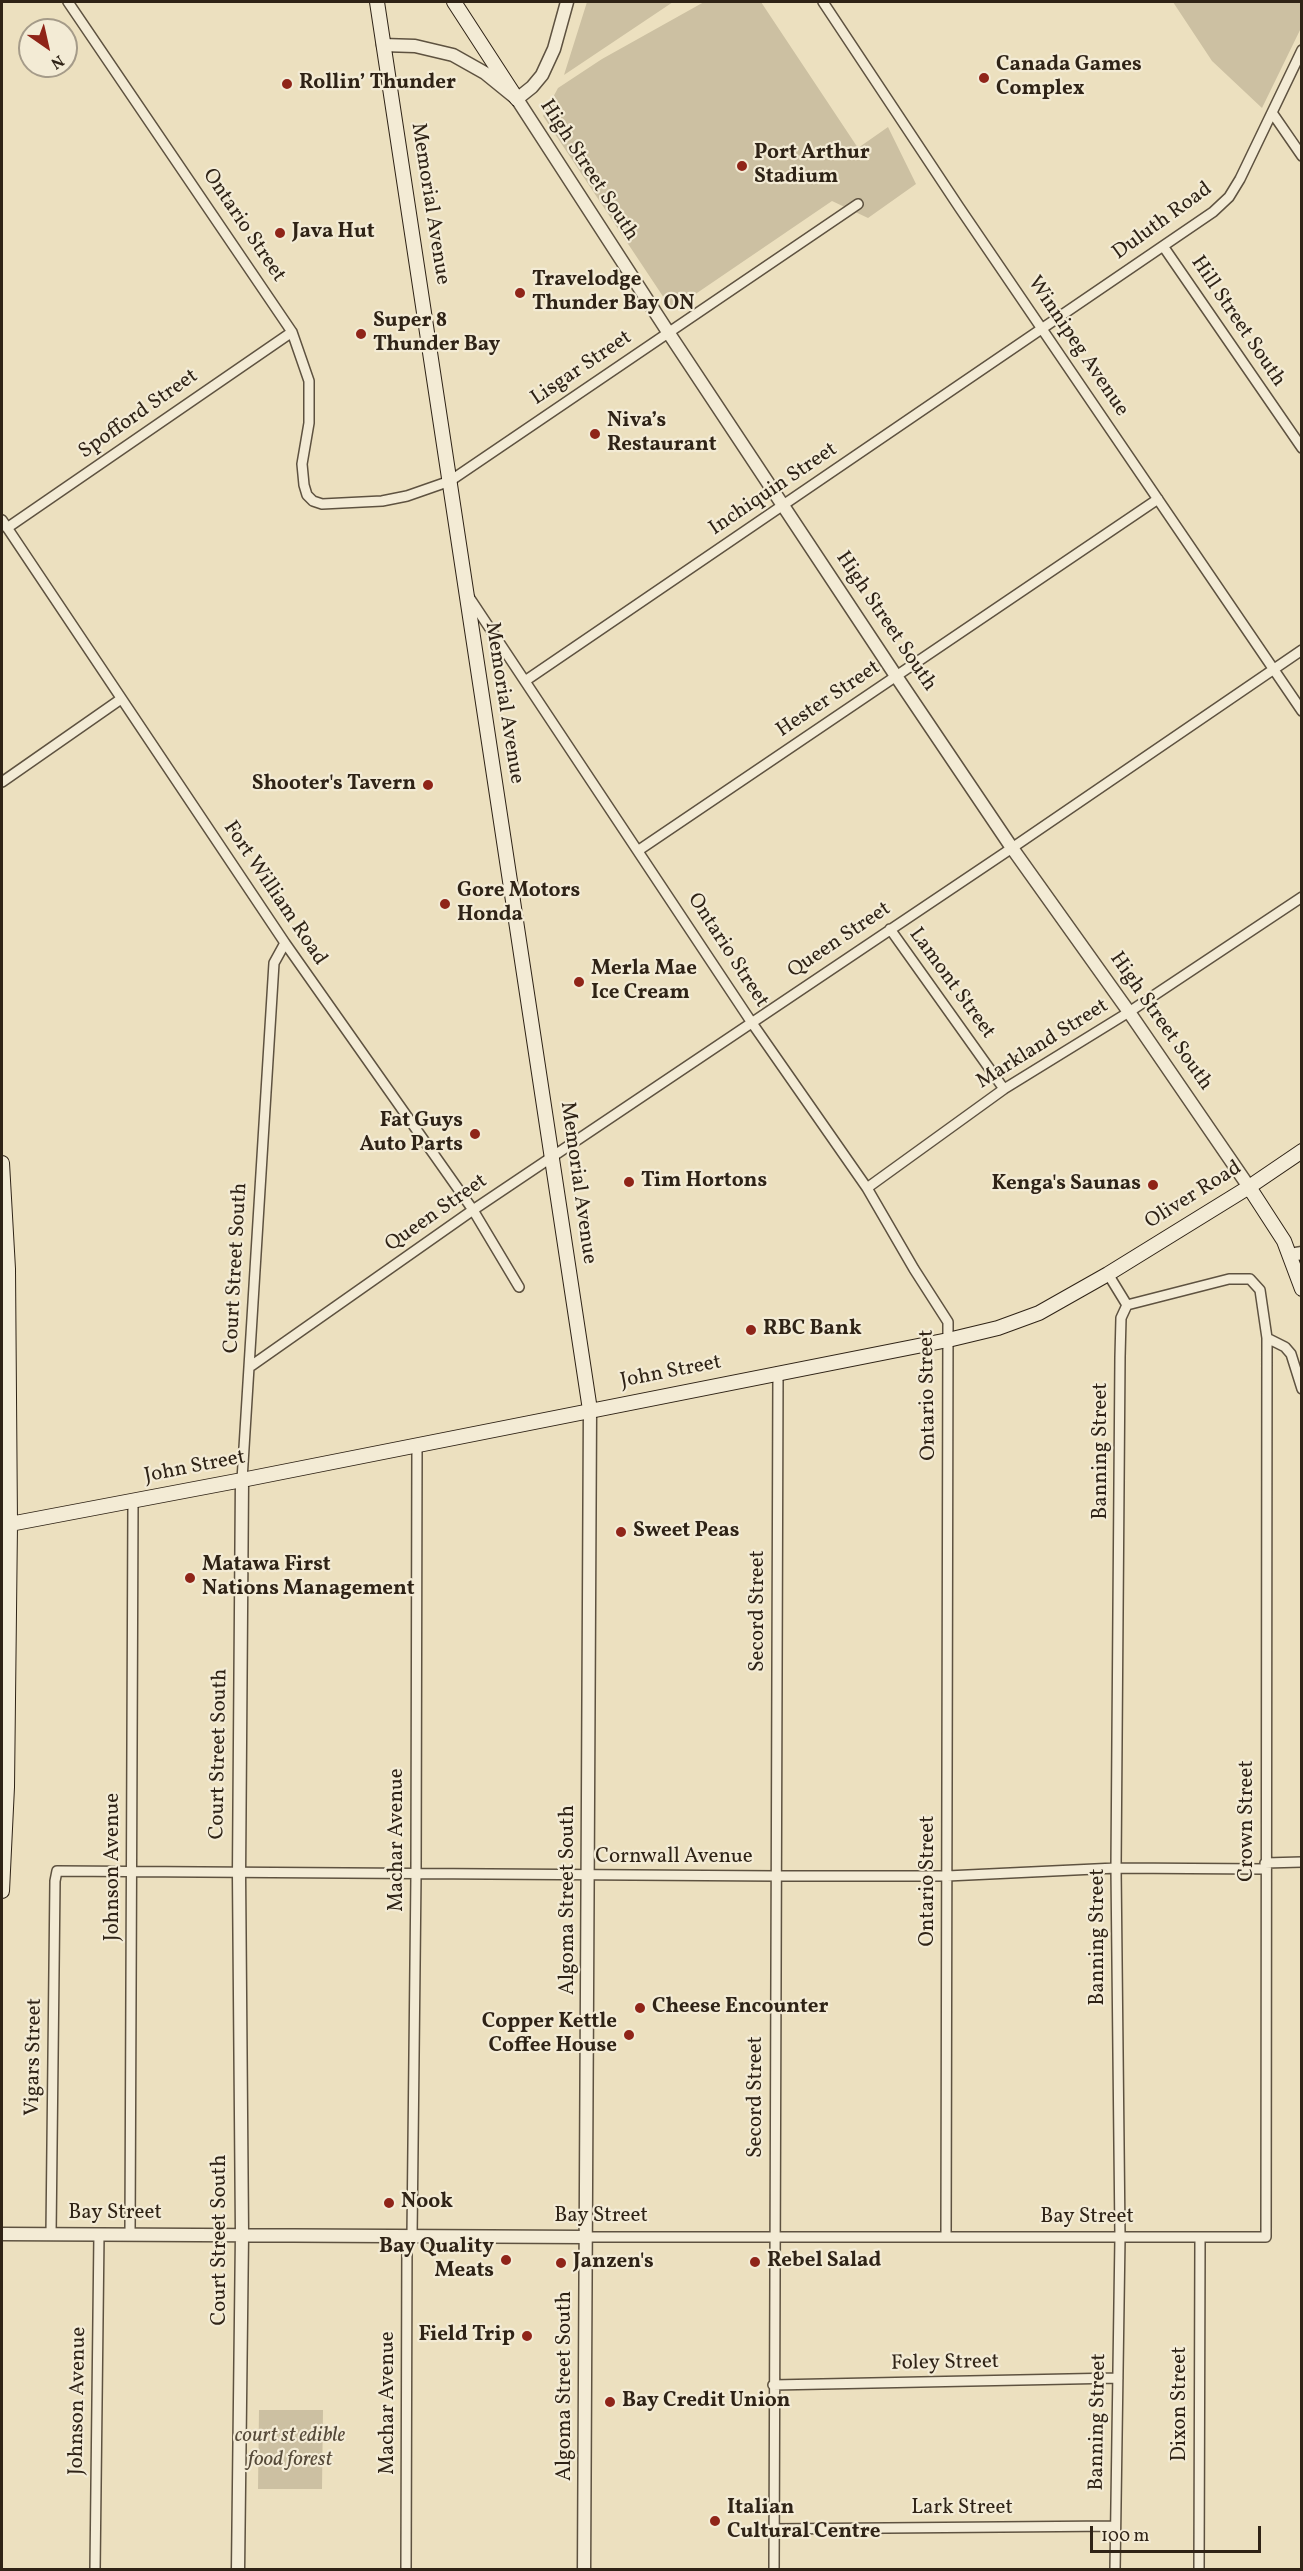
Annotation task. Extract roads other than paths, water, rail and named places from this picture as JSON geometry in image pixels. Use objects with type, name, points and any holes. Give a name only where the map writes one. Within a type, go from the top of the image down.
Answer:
[{"type":"main road","name":"Memorial Avenue","points":[[377,2],[450,481],[464,590],[590,1410]]},
{"type":"main road","points":[[454,2],[517,99]]},
{"type":"main road","name":"Oliver Road","points":[[1108,1274],[1249,1187],[1302,1150]]},
{"type":"main road","points":[[2,1163],[8,1269],[10,1524],[8,1787],[2,1891]]},
{"type":"main road","name":"High Street South","points":[[1249,1187],[1296,1254],[1302,1289]]},
{"type":"main road","name":"John Street","points":[[10,1524],[948,1340],[1018,1322],[1108,1274]]},
{"type":"street","name":"Ontario Street","points":[[68,2],[292,332],[309,381],[309,423],[302,465],[307,495]]},
{"type":"street","points":[[517,99],[542,75],[554,49],[567,2]]},
{"type":"street","name":"Winnipeg Avenue","points":[[823,2],[1302,711]]},
{"type":"street","name":"High Street South","points":[[383,45],[416,46],[453,55],[485,73],[517,99],[782,506],[896,676],[1012,848],[1129,1012],[1249,1187]]},
{"type":"street","name":"Duluth Road","points":[[1042,328],[1213,212],[1229,197],[1273,114],[1302,50]]},
{"type":"street","points":[[1273,114],[1302,156]]},
{"type":"street","name":"Lisgar Street","points":[[307,495],[313,501],[322,504],[358,503],[407,496],[450,481],[858,204]]},
{"type":"street","name":"Hill Street South","points":[[1163,246],[1302,448]]},
{"type":"street","name":"Inchiquin Street","points":[[525,681],[1042,328]]},
{"type":"street","name":"Spofford Street","points":[[4,524],[292,332]]},
{"type":"street","name":"Hester Street","points":[[639,849],[1158,499]]},
{"type":"street","name":"Fort William Road","points":[[4,524],[285,943],[472,1210],[519,1287]]},
{"type":"street","name":"Ontario Street","points":[[464,590],[639,849],[752,1023],[867,1188],[948,1322],[946,2237]]},
{"type":"street","name":"Queen Street","points":[[251,1366],[472,1210],[1012,848],[1302,650]]},
{"type":"street","points":[[2,782],[121,699]]},
{"type":"street","name":"Markland Street","points":[[867,1188],[1004,1089],[1129,1012],[1302,897]]},
{"type":"street","name":"Lamont Street","points":[[890,929],[1004,1089]]},
{"type":"street","name":"Court Street South","points":[[238,2570],[242,2234],[238,1874],[242,1480],[251,1366],[274,963],[285,943]]},
{"type":"street","points":[[1108,1274],[1127,1305],[1229,1279],[1250,1279],[1260,1290],[1267,1338],[1286,1347],[1291,1354],[1302,1389]]},
{"type":"street","name":"Banning Street","points":[[1115,2570],[1120,2237],[1116,1868],[1121,1318],[1127,1305]]},
{"type":"street","name":"Crown Street","points":[[1200,2239],[1266,2237],[1267,1338]]},
{"type":"street","name":"Secord Street","points":[[774,2570],[778,1372]]},
{"type":"street","name":"Algoma Street South","points":[[584,2570],[590,1410]]},
{"type":"street","name":"Machar Avenue","points":[[406,2570],[417,1875],[417,1444]]},
{"type":"street","name":"Johnson Avenue","points":[[130,2233],[134,1501]]},
{"type":"street","name":"Cornwall Avenue","points":[[55,1881],[57,1871],[588,1876],[947,1876],[1116,1868],[1265,1866],[1302,1862]]},
{"type":"street","name":"Vigars Street","points":[[51,2234],[55,1881]]},
{"type":"street","name":"Bay Street","points":[[2,2234],[1200,2239]]},
{"type":"street","name":"Johnson Avenue","points":[[95,2570],[99,2234]]},
{"type":"street","name":"Dixon Street","points":[[1199,2570],[1200,2239]]},
{"type":"street","name":"Foley Street","points":[[773,2385],[1118,2378]]},
{"type":"street","name":"Lark Street","points":[[773,2529],[1115,2526]]},
{"type":"place","name":"Canada Games Complex","points":[[984,78]]},
{"type":"place","name":"Rollin’ Thunder","points":[[287,84]]},
{"type":"place","name":"Port Arthur Stadium","points":[[742,166]]},
{"type":"place","name":"Java Hut","points":[[280,233]]},
{"type":"place","name":"Travelodge Thunder Bay ON","points":[[520,293]]},
{"type":"place","name":"Super 8 Thunder Bay","points":[[361,334]]},
{"type":"place","name":"Niva’s Restaurant","points":[[595,434]]},
{"type":"place","name":"Shooter's Tavern","points":[[428,785]]},
{"type":"place","name":"Gore Motors Honda","points":[[445,904]]},
{"type":"place","name":"Merla Mae Ice Cream","points":[[579,982]]},
{"type":"place","name":"Fat Guys Auto Parts","points":[[475,1134]]},
{"type":"place","name":"Tim Hortons","points":[[629,1182]]},
{"type":"place","name":"Kenga's Saunas","points":[[1153,1185]]},
{"type":"place","name":"RBC Bank","points":[[751,1330]]},
{"type":"place","name":"Sweet Peas","points":[[621,1532]]},
{"type":"place","name":"Matawa First Nations Management","points":[[190,1578]]},
{"type":"place","name":"Cheese Encounter","points":[[640,2008]]},
{"type":"place","name":"Copper Kettle Coffee House","points":[[629,2035]]},
{"type":"place","name":"Nook","points":[[389,2203]]},
{"type":"place","name":"Bay Quality Meats","points":[[506,2260]]},
{"type":"place","name":"Rebel Salad","points":[[755,2262]]},
{"type":"place","name":"Janzen's","points":[[561,2263]]},
{"type":"place","name":"Field Trip","points":[[527,2336]]},
{"type":"place","name":"Bay Credit Union","points":[[610,2402]]},
{"type":"place","name":"Italian Cultural Centre","points":[[715,2521]]},
{"type":"park label","name":"court st edible food forest","points":[[290,2449]]}]
